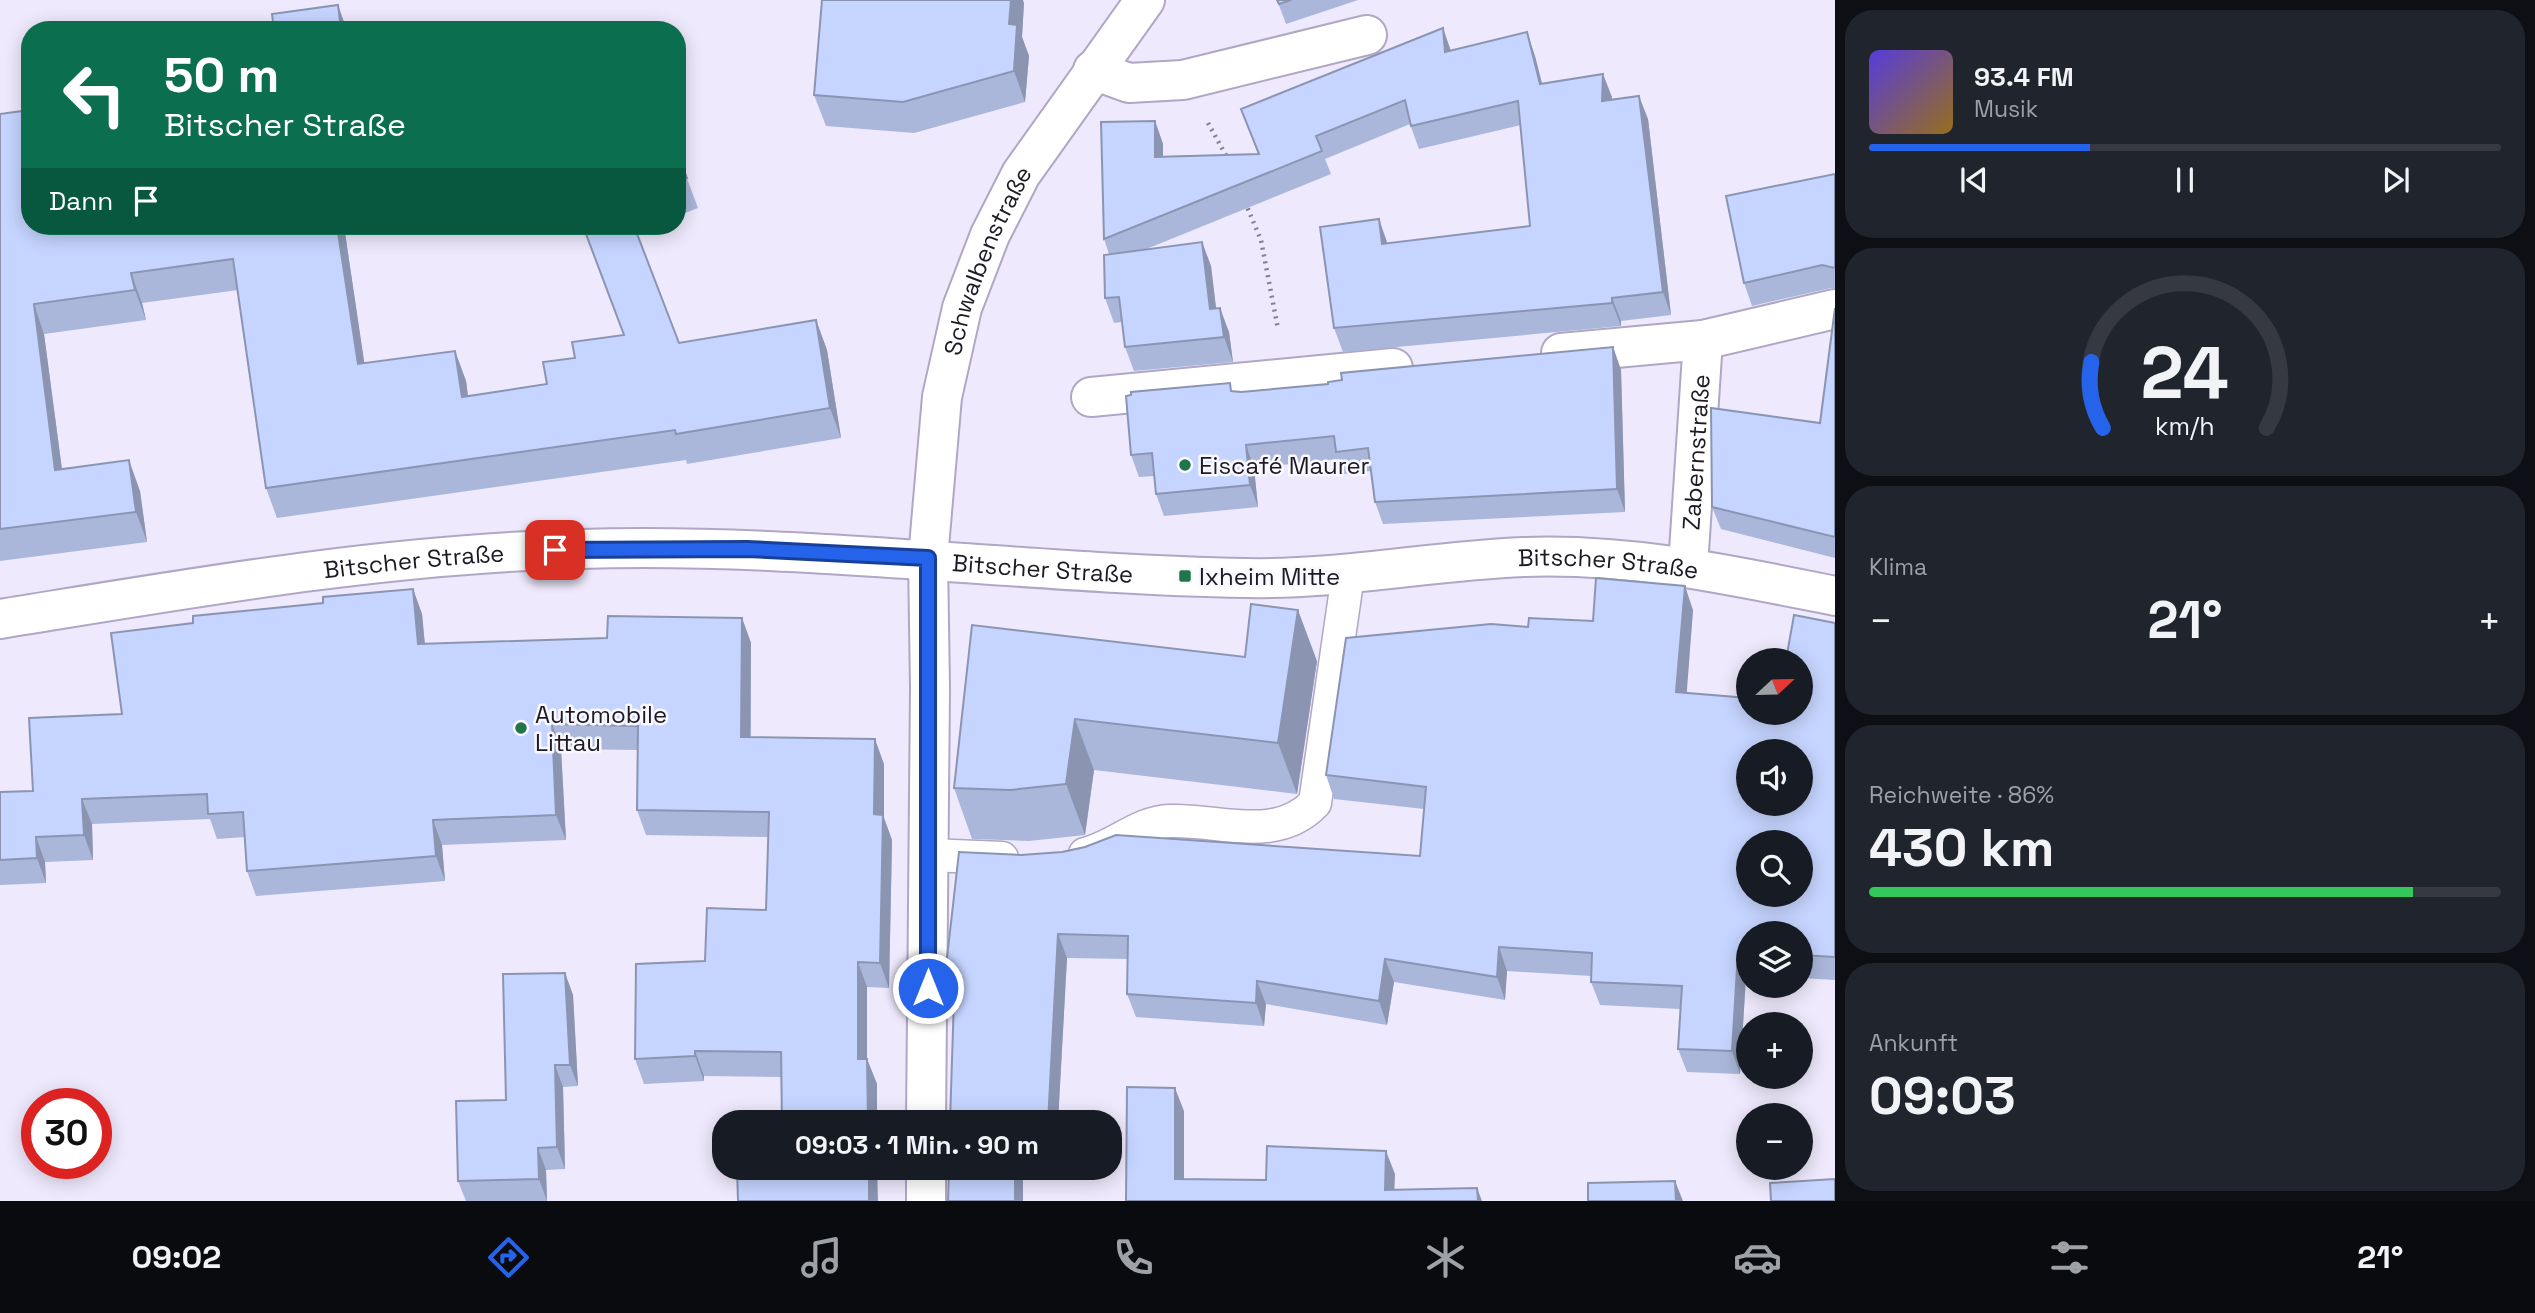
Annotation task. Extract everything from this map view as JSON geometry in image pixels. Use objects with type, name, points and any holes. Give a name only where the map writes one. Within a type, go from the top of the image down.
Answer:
[{"type":"street","name":"Schwalbenstraße","points":[[926,1110],[928,558],[942,397],[962,307],[990,235],[1021,174],[1145,0]]},
{"type":"street","points":[[1093,70],[1129,83],[1183,80],[1367,35]]},
{"type":"street","name":"Zabernstraße","points":[[1523,356],[1703,340],[1835,309]]},
{"type":"street","name":"Zabernstraße","points":[[1688,566],[1703,340]]},
{"type":"street","points":[[1091,397],[1426,365]]},
{"type":"street","name":"Bitscher Straße","points":[[0,619],[230,582],[429,557],[580,548],[706,549],[928,558],[1185,576],[1348,575],[1521,557],[1597,558],[1688,566],[1835,596]]},
{"type":"street","points":[[926,1180],[926,1201]]},
{"type":"lane","points":[[929,855],[1047,859],[1093,852],[1142,827],[1169,821],[1256,828],[1289,822],[1305,814],[1315,803],[1348,575]]},
{"type":"path","points":[[1183,80],[1229,163]]},
{"type":"path","points":[[1240,189],[1261,240],[1287,378]]},
{"type":"building","points":[[822,0],[1011,0],[1009,24],[1017,25],[1014,71],[903,102],[814,95]]},
{"type":"building","points":[[338,5],[340,21],[273,21],[272,14]]},
{"type":"building","points":[[1443,28],[1445,52],[1527,32],[1540,84],[1603,74],[1602,101],[1639,96],[1663,292],[1612,298],[1612,303],[1334,328],[1320,227],[1379,219],[1382,244],[1530,226],[1518,101],[1411,126],[1405,100],[1316,136],[1322,151],[1104,239],[1101,122],[1155,121],[1155,157],[1259,154],[1241,109]]},
{"type":"building","points":[[21,111],[21,235],[338,235],[358,364],[455,351],[462,397],[547,384],[543,362],[575,358],[572,342],[624,335],[586,235],[637,235],[679,343],[816,320],[830,408],[676,434],[675,430],[266,488],[233,259],[131,273],[135,290],[34,304],[55,470],[129,460],[136,512],[0,529],[0,114]]},
{"type":"building","points":[[1835,174],[1835,268],[1822,265],[1744,283],[1726,196]]},
{"type":"building","points":[[1202,242],[1210,309],[1220,308],[1224,337],[1125,347],[1119,297],[1105,298],[1104,255]]},
{"type":"building","points":[[1835,308],[1835,537],[1712,507],[1711,408],[1820,423]]},
{"type":"building","points":[[1613,347],[1617,489],[1375,502],[1368,448],[1336,452],[1334,436],[1246,445],[1250,485],[1156,494],[1152,453],[1131,455],[1126,396],[1131,395],[1131,392],[1230,383],[1231,391],[1241,392],[1328,384],[1342,380],[1341,373]]},
{"type":"building","points":[[1596,578],[1685,586],[1676,692],[1736,697],[1736,725],[1813,725],[1813,648],[1788,648],[1794,615],[1835,623],[1835,957],[1813,956],[1813,921],[1736,921],[1732,1051],[1678,1049],[1682,986],[1591,982],[1592,953],[1499,947],[1497,977],[1385,959],[1379,1001],[1257,981],[1256,1003],[1127,994],[1128,936],[1058,934],[1049,1110],[950,1110],[955,967],[946,967],[959,852],[1021,855],[1062,852],[1085,847],[1116,835],[1420,856],[1426,787],[1326,775],[1346,638],[1491,624],[1528,627],[1529,618],[1593,621]]},
{"type":"building","points":[[413,589],[418,644],[607,638],[608,616],[742,618],[741,737],[875,739],[874,814],[883,815],[880,963],[858,962],[858,1059],[867,1059],[868,1110],[782,1110],[781,1052],[695,1051],[695,1056],[635,1059],[636,964],[705,961],[707,908],[766,910],[769,812],[637,810],[638,726],[552,724],[556,815],[433,820],[436,856],[247,871],[243,812],[208,814],[207,794],[82,799],[84,835],[36,837],[37,858],[0,860],[0,792],[33,791],[29,718],[122,714],[111,633],[193,623],[193,616],[323,603],[323,597]]},
{"type":"building","points":[[1251,604],[1298,610],[1278,743],[1075,719],[1066,784],[1010,790],[954,788],[972,625],[1245,657]]},
{"type":"building","points":[[565,973],[570,1065],[555,1065],[557,1147],[538,1148],[539,1179],[458,1181],[456,1101],[506,1100],[503,974]]},
{"type":"building","points":[[1127,1087],[1175,1088],[1175,1179],[1266,1180],[1267,1146],[1386,1151],[1385,1190],[1477,1188],[1478,1201],[1126,1201]]},
{"type":"building","points":[[1835,1179],[1835,1201],[1771,1201],[1770,1183]]},
{"type":"building","points":[[737,1180],[869,1180],[869,1201],[738,1201]]},
{"type":"building","points":[[949,1180],[1015,1180],[1015,1201],[948,1201]]},
{"type":"building","points":[[1675,1181],[1676,1201],[1588,1201],[1588,1183]]},
{"type":"place","name":"Eiscafé Maurer","points":[[1185,465]]},
{"type":"place","name":"Ixheim Mitte","points":[[1185,576]]},
{"type":"place","name":"Automobile Littau","points":[[521,728]]},
{"type":"route","points":[[555,550],[747,549],[928,558],[928,988]]}]
